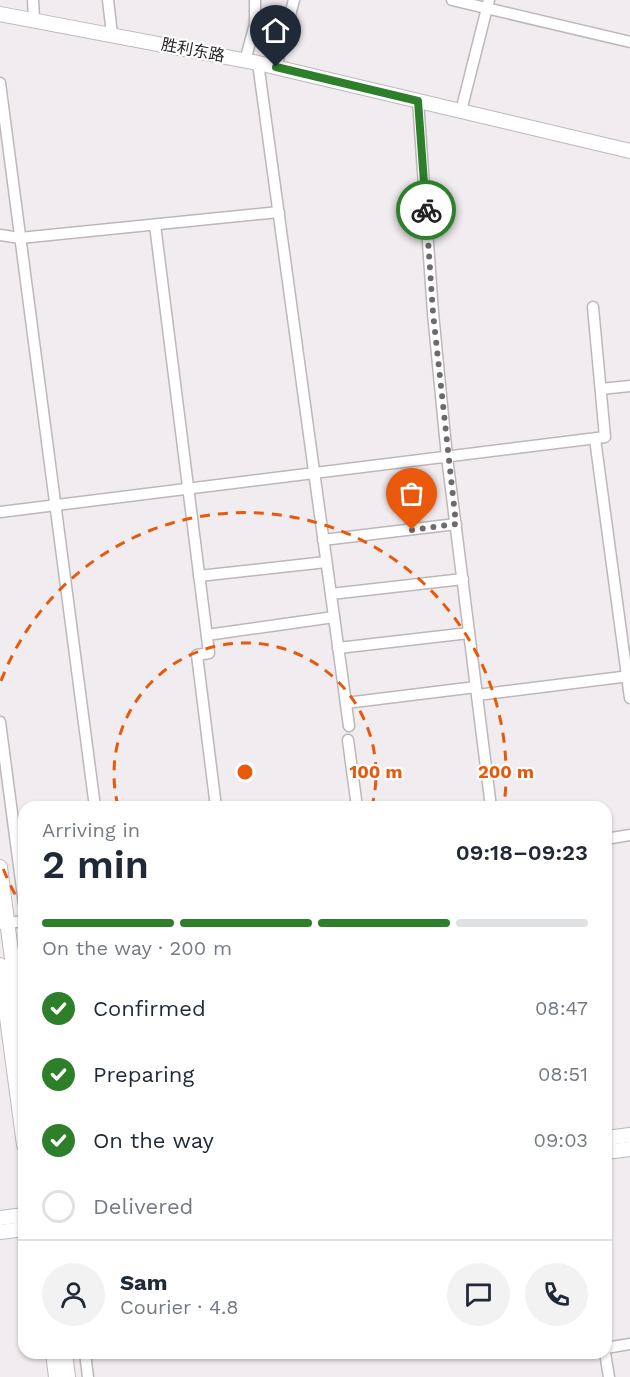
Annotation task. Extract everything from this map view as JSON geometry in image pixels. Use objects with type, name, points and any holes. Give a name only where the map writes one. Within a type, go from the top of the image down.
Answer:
[{"type":"main road","name":"胜利东路","points":[[0,14],[276,67],[630,151]]},
{"type":"main road","points":[[0,867],[3,923],[18,1014]]},
{"type":"main road","points":[[0,965],[18,1100]]},
{"type":"main road","points":[[612,1137],[630,1134]]},
{"type":"main road","points":[[612,1151],[630,1149]]},
{"type":"main road","points":[[0,1218],[18,1216]]},
{"type":"main road","points":[[0,1232],[18,1229]]},
{"type":"main road","points":[[56,1377],[60,1359]]},
{"type":"main road","points":[[63,1359],[68,1377]]},
{"type":"street","points":[[33,0],[34,19]]},
{"type":"street","points":[[108,0],[112,34]]},
{"type":"street","points":[[255,0],[252,62],[279,212],[349,726]]},
{"type":"street","points":[[276,67],[294,0]]},
{"type":"street","points":[[452,0],[488,4],[630,42]]},
{"type":"street","points":[[461,111],[488,4]]},
{"type":"street","points":[[0,83],[95,801]]},
{"type":"street","points":[[418,101],[433,313],[447,457],[490,801]]},
{"type":"street","points":[[0,235],[20,238],[279,212]]},
{"type":"street","points":[[155,225],[209,653],[197,655],[215,801]]},
{"type":"street","points":[[0,512],[605,437],[593,307]]},
{"type":"street","points":[[601,389],[630,387]]},
{"type":"street","points":[[595,439],[630,698]]},
{"type":"street","points":[[323,540],[456,524]]},
{"type":"street","points":[[199,576],[326,562]]},
{"type":"street","points":[[331,594],[463,579]]},
{"type":"street","points":[[207,636],[334,617]]},
{"type":"street","points":[[338,648],[469,633]]},
{"type":"street","points":[[346,703],[628,676]]},
{"type":"street","points":[[0,722],[18,858]]},
{"type":"street","points":[[348,740],[356,801]]},
{"type":"street","points":[[612,838],[630,835]]},
{"type":"street","points":[[3,923],[18,922]]},
{"type":"street","points":[[612,1347],[630,1344]]},
{"type":"street","points":[[86,1359],[88,1377]]},
{"type":"street","points":[[606,1359],[609,1377]]},
{"type":"way so far","points":[[412,530],[456,524],[433,313],[426,210]]},
{"type":"route","points":[[276,67],[418,101],[426,210]]}]
